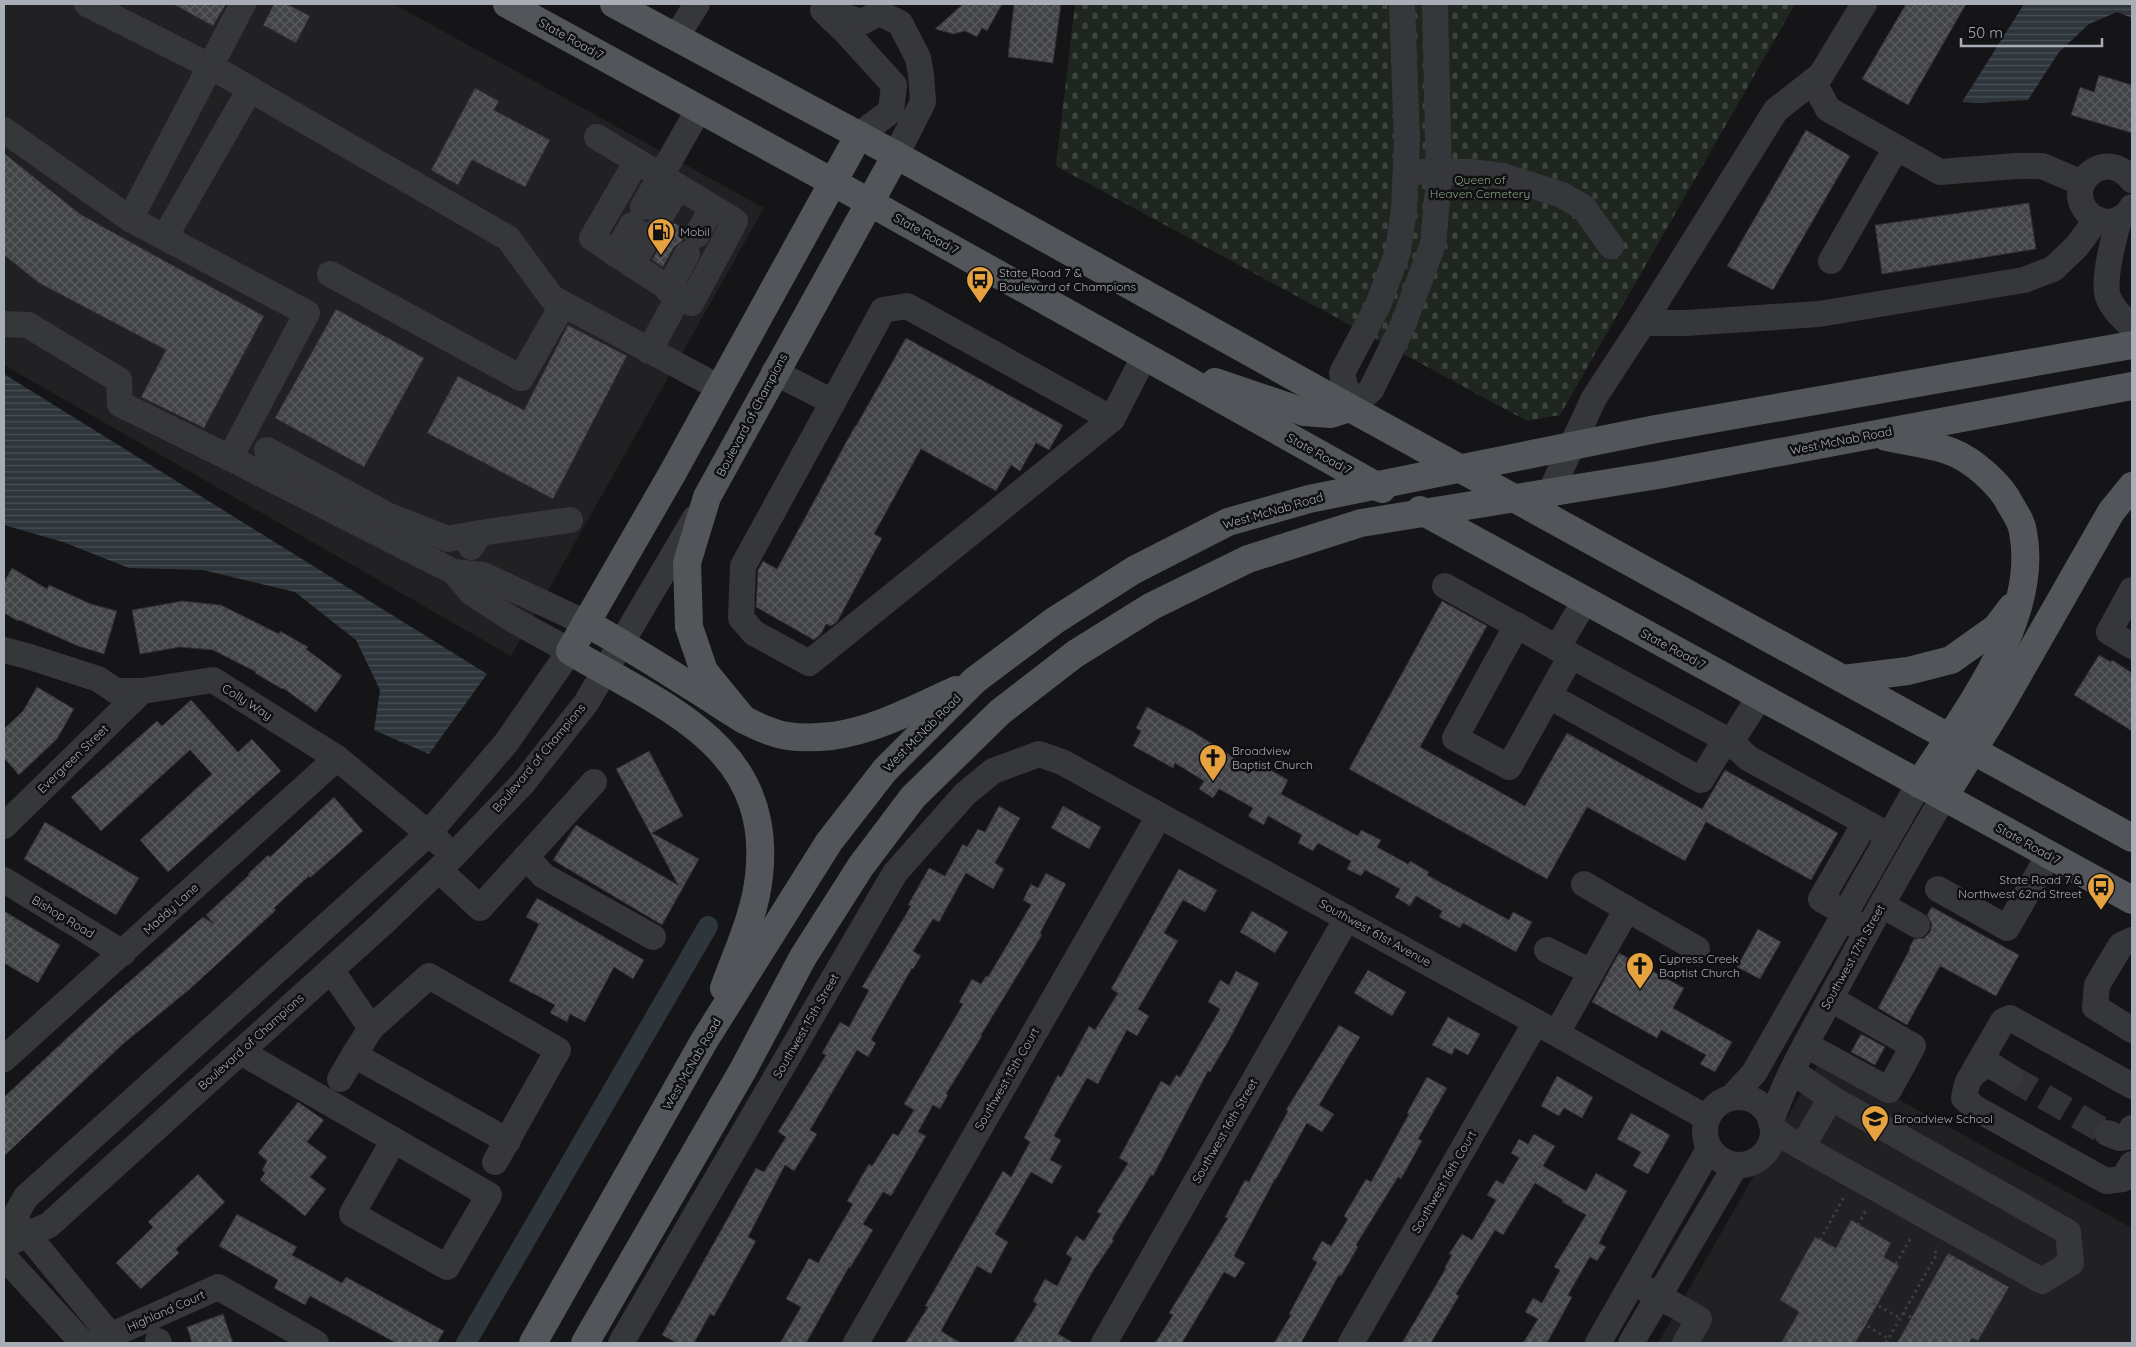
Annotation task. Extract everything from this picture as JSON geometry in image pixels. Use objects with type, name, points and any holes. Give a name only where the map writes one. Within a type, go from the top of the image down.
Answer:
[{"type":"main road","name":"State Road 7","points":[[507,4],[869,202],[1585,601],[2132,900]]},
{"type":"main road","points":[[614,4],[896,155],[1350,408],[2132,838]]},
{"type":"main road","points":[[704,1041],[748,923],[759,877],[760,836],[753,803],[737,768],[710,739],[679,714],[570,651],[720,388],[859,135]]},
{"type":"main road","name":"Boulevard of Champions","points":[[707,497],[774,372],[896,155]]},
{"type":"main road","name":"West McNab Road","points":[[533,1343],[704,1041],[829,842],[885,770],[975,680],[1054,621],[1134,570],[1228,522],[1309,499],[1656,429],[2132,346]]},
{"type":"main road","points":[[1147,358],[1304,412],[1331,414],[1350,408]]},
{"type":"main road","name":"West McNab Road","points":[[585,1343],[743,1070],[803,957],[861,866],[913,797],[1000,712],[1075,654],[1152,606],[1248,559],[1361,523],[1658,475],[2132,386]]},
{"type":"main road","points":[[1875,434],[1953,452],[1988,475],[2007,497],[2023,529],[2027,562],[2022,594],[2010,633],[1976,695],[1919,784]]},
{"type":"main road","points":[[1944,797],[1973,751],[2111,512],[2132,486]]},
{"type":"main road","points":[[707,497],[687,563],[690,627],[704,671],[744,720]]},
{"type":"main road","points":[[1843,679],[1908,671],[1951,660],[1996,628],[2022,594]]},
{"type":"main road","points":[[586,623],[622,643],[744,720],[773,733],[798,737],[832,736],[870,728],[900,716],[975,680]]},
{"type":"street","points":[[87,4],[210,66],[508,238],[552,298],[720,388]]},
{"type":"street","points":[[130,219],[243,4]]},
{"type":"street","points":[[676,37],[697,4]]},
{"type":"street","points":[[1402,4],[1407,140],[1404,210],[1398,251],[1378,305],[1342,373],[1350,408],[1371,390],[1403,325],[1433,244],[1438,172],[1435,4]]},
{"type":"street","points":[[1541,513],[1594,398],[1776,110],[1821,75],[1864,4]]},
{"type":"street","points":[[818,7],[845,31],[894,85],[892,111],[859,135]]},
{"type":"street","points":[[818,7],[862,22],[879,13],[900,23],[918,58],[923,102],[896,155]]},
{"type":"street","points":[[1813,81],[1828,109],[1940,172],[2016,166],[2042,166],[2082,183]]},
{"type":"street","points":[[165,237],[250,89]]},
{"type":"street","points":[[624,260],[670,182],[699,109]]},
{"type":"street","points":[[4,130],[130,219],[307,313],[230,458]]},
{"type":"street","points":[[597,137],[637,161],[712,208],[735,221],[690,303],[592,238],[637,161]]},
{"type":"street","points":[[1831,261],[1896,148]]},
{"type":"street","points":[[2116,215],[2084,209],[2081,200],[2082,183],[2094,170],[2103,166],[2112,166],[2131,176]]},
{"type":"street","points":[[1406,172],[1471,172],[1504,176],[1562,195],[1584,208],[1611,246]]},
{"type":"street","points":[[649,350],[674,293],[692,245],[712,208]]},
{"type":"street","points":[[1643,323],[1686,323],[1819,314],[2024,280],[2053,269],[2077,246],[2116,215]]},
{"type":"street","points":[[2116,215],[2107,293],[2116,311],[2132,327]]},
{"type":"street","points":[[330,274],[521,378],[563,304]]},
{"type":"street","points":[[4,305],[16,325],[119,380],[120,404],[454,572],[472,593],[513,620],[570,651],[506,743],[428,834],[26,1198],[10,1228],[106,1341]]},
{"type":"street","points":[[1112,419],[907,306],[884,310],[743,566],[741,618],[754,632],[809,663],[1112,419],[1147,358]]},
{"type":"street","points":[[774,372],[833,402]]},
{"type":"street","points":[[267,450],[387,515],[448,539],[570,520]]},
{"type":"street","name":"Boulevard of Champions","points":[[10,1228],[49,1225],[331,970],[446,862],[522,782],[586,703],[707,497]]},
{"type":"street","points":[[454,572],[480,533]]},
{"type":"street","points":[[454,572],[483,574],[586,623]]},
{"type":"street","points":[[1445,586],[1731,742],[1748,758],[1877,829]]},
{"type":"street","points":[[2130,599],[2109,632],[2132,646]]},
{"type":"street","points":[[1517,625],[1455,738],[1509,767],[1549,696],[1564,652],[1585,601]]},
{"type":"street","name":"Colly Way","points":[[4,650],[98,680],[116,691],[142,691],[213,680],[337,758],[428,834],[480,908],[526,857]]},
{"type":"street","name":"Evergreen Street","points":[[4,826],[142,691]]},
{"type":"street","points":[[1549,696],[1701,780],[1718,752],[1731,742],[1760,696]]},
{"type":"street","name":"Southwest 61st Avenue","points":[[1039,754],[1062,762],[1546,1027],[1708,1118]]},
{"type":"street","name":"Southwest 15th Street","points":[[620,1343],[895,872],[965,794],[993,771],[1039,754]]},
{"type":"street","name":"Maddy Lane","points":[[4,1059],[337,758]]},
{"type":"street","points":[[594,782],[526,857],[544,876],[653,937]]},
{"type":"street","points":[[1731,1098],[1742,1097],[1760,1105],[1767,1112],[1772,1125],[1772,1140],[1766,1150],[1758,1159],[1748,1164],[1736,1165],[1725,1162],[1716,1157],[1709,1149],[1705,1128],[1708,1118],[1717,1105],[1731,1098],[1754,1073],[1844,912],[1877,829],[1919,784]]},
{"type":"street","name":"Southwest 17th Street","points":[[1772,1125],[1781,1093],[1806,1044],[1865,935],[1944,797]]},
{"type":"street","name":"Southwest 15th Court","points":[[856,1343],[1159,816]]},
{"type":"street","points":[[1938,889],[2007,928],[2049,855]]},
{"type":"street","name":"Bishop Road","points":[[4,880],[123,953]]},
{"type":"street","points":[[1584,884],[1697,949]]},
{"type":"street","points":[[1882,905],[1917,925]]},
{"type":"street","name":"Southwest 16th Court","points":[[1351,1343],[1546,1027],[1591,972],[1627,909]]},
{"type":"street","points":[[1844,912],[1865,935]]},
{"type":"street","name":"Southwest 16th Street","points":[[1104,1343],[1347,918]]},
{"type":"street","points":[[2132,940],[2121,945],[2097,985],[2095,1007],[2132,1030]]},
{"type":"street","points":[[1547,950],[1591,972]]},
{"type":"street","points":[[331,970],[371,1028]]},
{"type":"street","points":[[340,1078],[354,1055],[371,1028],[429,976],[558,1050],[501,1151],[354,1055]]},
{"type":"street","points":[[1806,1044],[1889,1090],[1913,1046],[1830,999]]},
{"type":"street","points":[[2132,1086],[2010,1018],[2003,1020],[1966,1084],[1964,1098],[1975,1108],[2106,1181],[2123,1180],[2132,1164]]},
{"type":"street","points":[[241,1052],[394,1140],[489,1195],[447,1267],[352,1214],[394,1140]]},
{"type":"street","points":[[1973,1073],[1989,1064],[2010,1077]]},
{"type":"street","points":[[1772,1125],[1802,1147],[2042,1281],[2071,1263],[2068,1232],[1823,1092],[1792,1071]]},
{"type":"street","points":[[1802,1147],[1823,1092]]},
{"type":"street","points":[[2107,1133],[2120,1138],[2128,1137],[2132,1128]]},
{"type":"street","points":[[1598,1343],[1709,1149]]},
{"type":"street","points":[[1631,1343],[1736,1165]]},
{"type":"street","points":[[4,1257],[84,1343]]},
{"type":"street","points":[[1634,1282],[1699,1319],[1693,1340]]},
{"type":"street","name":"Highland Court","points":[[106,1341],[218,1288],[316,1343]]},
{"type":"path","points":[[1820,1240],[1844,1197]]},
{"type":"path","points":[[1858,1225],[1866,1210]]},
{"type":"path","points":[[1896,1264],[1912,1236]]},
{"type":"path","points":[[1886,1343],[1937,1254],[1936,1250]]},
{"type":"path","points":[[1873,1303],[1900,1318]]},
{"type":"path","points":[[1903,1314],[1918,1321]]},
{"type":"path","points":[[1862,1323],[1889,1339]]},
{"type":"shaded area","points":[[4,4],[394,4],[764,208],[511,656],[4,365]]},
{"type":"shaded area","points":[[2024,4],[2132,4],[2132,18],[2117,12],[2089,24],[2059,52],[2028,100],[1962,102]]},
{"type":"shaded area","points":[[4,374],[487,674],[429,754],[374,730],[380,690],[356,640],[295,592],[203,570],[129,568],[63,542],[4,525]]},
{"type":"shaded area","name":"Broadview School","points":[[1822,1057],[2132,1228],[2132,1343],[1658,1343]]},
{"type":"green space","name":"Queen of Heaven Cemetery","points":[[1075,4],[1795,4],[1560,415],[1527,421],[1056,166]]},
{"type":"building","points":[[173,4],[226,4],[213,26]]},
{"type":"building","points":[[274,4],[287,4],[310,16],[296,43],[263,25]]},
{"type":"building","points":[[963,4],[1002,4],[987,31],[982,28],[977,37],[965,31],[953,34],[935,29]]},
{"type":"building","points":[[1014,4],[1061,4],[1053,63],[1008,57]]},
{"type":"building","points":[[1906,4],[1966,4],[1908,105],[1862,79]]},
{"type":"building","points":[[2099,75],[2132,85],[2132,133],[2071,115],[2080,87],[2094,92]]},
{"type":"building","points":[[475,88],[499,101],[494,110],[550,140],[525,187],[472,160],[458,185],[431,170]]},
{"type":"building","points":[[1806,130],[1850,156],[1773,290],[1727,266]]},
{"type":"building","points":[[4,153],[80,214],[264,316],[204,428],[141,397],[166,350],[39,283],[4,255]]},
{"type":"building","points":[[2029,203],[2036,249],[1882,274],[1875,225]]},
{"type":"building","points":[[674,223],[684,228],[683,240],[674,247],[663,267],[652,260],[663,241],[664,230]]},
{"type":"building","points":[[336,309],[424,358],[364,467],[275,418]]},
{"type":"building","points":[[568,325],[627,356],[553,499],[427,433],[458,376],[524,410]]},
{"type":"building","points":[[906,338],[1063,425],[1049,450],[1036,443],[1020,471],[1011,465],[996,491],[921,449],[874,534],[882,538],[837,622],[831,626],[826,624],[821,634],[814,640],[756,607],[758,570],[763,561],[777,569],[855,426]]},
{"type":"building","points":[[12,568],[47,589],[49,585],[91,604],[117,611],[104,654],[78,646],[18,621],[4,613],[4,582]]},
{"type":"building","points":[[182,601],[221,605],[279,634],[280,631],[308,647],[306,649],[342,676],[316,712],[283,688],[213,650],[180,647],[140,654],[132,610]]},
{"type":"building","points":[[1442,601],[1487,626],[1420,747],[1525,806],[1567,733],[1702,809],[1725,770],[1838,833],[1811,880],[1706,822],[1685,861],[1587,807],[1547,879],[1349,769]]},
{"type":"building","points":[[2099,655],[2111,662],[2112,660],[2132,673],[2132,731],[2074,695]]},
{"type":"building","points":[[37,687],[74,709],[57,739],[19,775],[4,758],[4,729],[23,711]]},
{"type":"building","points":[[191,700],[238,752],[252,739],[281,771],[168,872],[140,840],[212,774],[190,750],[101,831],[71,797],[157,721],[162,726]]},
{"type":"building","points":[[1147,707],[1192,731],[1252,769],[1256,762],[1288,780],[1281,794],[1358,836],[1361,830],[1381,840],[1377,847],[1408,864],[1410,861],[1429,872],[1427,875],[1509,920],[1513,912],[1532,922],[1516,952],[1463,923],[1460,928],[1439,917],[1442,911],[1416,896],[1410,906],[1395,897],[1400,889],[1365,870],[1361,876],[1347,869],[1351,861],[1318,843],[1313,851],[1298,843],[1302,835],[1268,816],[1264,825],[1248,816],[1253,808],[1219,789],[1213,798],[1199,789],[1204,781],[1175,763],[1173,768],[1133,746],[1141,731],[1136,728]]},
{"type":"building","points":[[649,751],[683,816],[652,833],[699,859],[662,925],[553,860],[576,825],[678,885],[616,769]]},
{"type":"building","points":[[334,797],[363,831],[310,878],[309,876],[274,908],[276,910],[190,989],[123,1044],[4,1156],[4,1097],[98,1009],[203,917],[214,924],[206,915],[268,855],[270,857]]},
{"type":"building","points":[[999,806],[1020,818],[995,863],[1004,869],[993,889],[966,873],[939,922],[933,919],[913,951],[921,956],[912,968],[871,1040],[876,1043],[868,1057],[857,1050],[810,1130],[817,1134],[794,1171],[785,1165],[748,1237],[756,1241],[714,1316],[710,1314],[694,1343],[677,1343],[662,1335],[756,1168],[764,1172],[786,1137],[778,1132],[826,1055],[822,1053],[840,1022],[849,1027],[869,990],[862,987],[911,906],[908,905],[929,868],[945,876],[963,844],[967,847],[978,829],[985,832]]},
{"type":"building","points":[[1063,806],[1101,827],[1089,849],[1051,828]]},
{"type":"building","points":[[45,822],[139,878],[116,915],[24,859]]},
{"type":"building","points":[[1179,869],[1217,890],[1205,912],[1183,900],[1164,933],[1178,941],[1138,1009],[1149,1016],[1137,1036],[1127,1030],[1098,1084],[1087,1078],[1054,1136],[1061,1140],[1050,1160],[1062,1166],[1052,1184],[1031,1172],[995,1234],[1008,1242],[991,1274],[977,1266],[941,1331],[961,1343],[905,1343],[928,1307],[925,1306],[1003,1171],[1011,1177],[1030,1142],[1024,1138],[1058,1075],[1061,1077],[1089,1026],[1095,1030],[1118,993],[1111,989]]},
{"type":"building","points":[[1046,873],[1066,884],[1040,933],[1042,935],[946,1094],[948,1095],[940,1109],[933,1105],[918,1132],[926,1136],[891,1196],[883,1192],[863,1224],[873,1230],[849,1267],[806,1343],[780,1343],[801,1307],[786,1299],[809,1258],[818,1263],[853,1204],[847,1201],[869,1164],[872,1166],[893,1133],[898,1136],[914,1110],[904,1104],[963,1004],[959,1002],[972,979],[981,984],[986,976],[988,977],[1031,905],[1023,900],[1031,884],[1038,888]]},
{"type":"building","points":[[537,898],[644,960],[633,979],[614,967],[585,1022],[570,1014],[567,1022],[550,1013],[555,1005],[509,981],[539,924],[526,917]]},
{"type":"building","points":[[1932,907],[2019,955],[1996,996],[1940,966],[1907,1025],[1878,1008],[1914,939],[1924,938],[1930,932],[1932,924],[1927,915]]},
{"type":"building","points":[[4,911],[60,945],[38,983],[4,963]]},
{"type":"building","points":[[1252,911],[1288,932],[1275,953],[1240,932]]},
{"type":"building","points":[[1758,929],[1781,942],[1760,979],[1737,967]]},
{"type":"building","points":[[1619,953],[1684,988],[1673,1008],[1732,1042],[1715,1072],[1700,1064],[1706,1055],[1661,1030],[1657,1038],[1592,1002]]},
{"type":"building","points":[[1368,970],[1406,992],[1392,1016],[1354,993]]},
{"type":"building","points":[[1236,971],[1259,983],[1229,1040],[1210,1072],[1208,1071],[1153,1176],[1151,1175],[1112,1239],[1114,1240],[1093,1271],[1058,1334],[1074,1343],[1013,1343],[1037,1304],[1033,1301],[1045,1279],[1057,1286],[1072,1258],[1066,1254],[1076,1236],[1084,1241],[1101,1214],[1097,1212],[1128,1163],[1119,1158],[1161,1081],[1170,1086],[1176,1075],[1180,1077],[1220,1009],[1208,1002],[1220,980],[1229,985]]},
{"type":"building","points":[[1448,1017],[1480,1034],[1468,1055],[1455,1048],[1452,1055],[1432,1045]]},
{"type":"building","points":[[1339,1025],[1360,1037],[1319,1105],[1334,1114],[1322,1132],[1307,1123],[1234,1256],[1245,1263],[1235,1278],[1224,1272],[1182,1343],[1155,1343],[1173,1315],[1169,1313],[1228,1218],[1225,1217],[1245,1180],[1249,1182],[1288,1111],[1286,1110]]},
{"type":"building","points":[[1861,1034],[1885,1047],[1875,1065],[1851,1052]]},
{"type":"building","points":[[1557,1076],[1593,1097],[1582,1118],[1564,1108],[1559,1116],[1541,1106]]},
{"type":"building","points":[[1427,1077],[1447,1088],[1418,1139],[1422,1141],[1401,1179],[1398,1177],[1356,1245],[1358,1247],[1341,1276],[1339,1275],[1301,1343],[1274,1343],[1291,1315],[1289,1314],[1317,1262],[1312,1259],[1322,1241],[1331,1246],[1348,1219],[1344,1216],[1366,1179],[1371,1182],[1409,1114],[1407,1113]]},
{"type":"building","points":[[298,1102],[324,1120],[307,1142],[327,1157],[310,1177],[326,1189],[305,1216],[260,1180],[265,1173],[262,1170],[267,1161],[258,1153]]},
{"type":"building","points":[[1631,1113],[1670,1135],[1648,1174],[1633,1166],[1641,1152],[1617,1139]]},
{"type":"building","points":[[1534,1134],[1555,1146],[1543,1166],[1586,1191],[1596,1173],[1627,1191],[1599,1243],[1606,1247],[1597,1261],[1590,1257],[1568,1295],[1572,1297],[1547,1343],[1523,1343],[1538,1319],[1525,1312],[1533,1298],[1542,1303],[1560,1270],[1554,1267],[1586,1215],[1562,1202],[1563,1200],[1535,1183],[1503,1235],[1495,1230],[1456,1294],[1459,1296],[1431,1343],[1402,1343],[1446,1268],[1452,1255],[1449,1254],[1462,1234],[1472,1240],[1496,1200],[1487,1195],[1496,1180],[1503,1184],[1519,1158],[1511,1153],[1519,1139],[1528,1144]]},
{"type":"building","points":[[198,1174],[225,1202],[176,1249],[179,1253],[141,1289],[116,1263],[153,1227],[148,1222]]},
{"type":"building","points":[[237,1214],[297,1247],[292,1255],[342,1283],[346,1277],[444,1331],[437,1343],[396,1343],[310,1296],[305,1305],[274,1288],[278,1280],[219,1246]]},
{"type":"building","points":[[1851,1220],[1891,1243],[1884,1257],[1899,1266],[1867,1323],[1855,1343],[1781,1343],[1799,1312],[1780,1300],[1815,1237],[1836,1248]]},
{"type":"building","points":[[1948,1253],[2009,1287],[1978,1341],[1972,1338],[1969,1343],[1897,1343]]},
{"type":"building","points":[[223,1314],[233,1343],[192,1343],[187,1327]]},
{"type":"waterway","points":[[466,1343],[708,926]]},
{"type":"tunnel","points":[[2010,1077],[2107,1133]]},
{"type":"place","name":"Mobil","points":[[661,256]]},
{"type":"place","name":"State Road 7 & Boulevard of Champions","points":[[980,304]]},
{"type":"place","name":"Broadview Baptist Church","points":[[1213,782]]},
{"type":"place","name":"State Road 7 & Northwest 62nd Street","points":[[2101,911]]},
{"type":"place","name":"Cypress Creek Baptist Church","points":[[1640,990]]},
{"type":"place","name":"Broadview School","points":[[1875,1143]]}]
